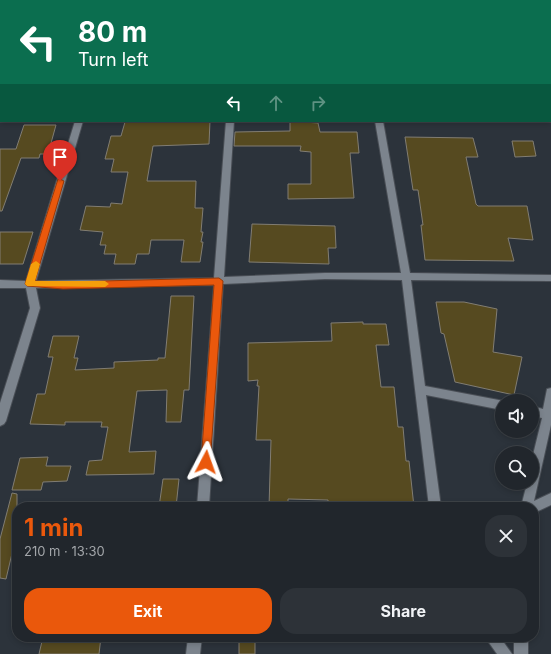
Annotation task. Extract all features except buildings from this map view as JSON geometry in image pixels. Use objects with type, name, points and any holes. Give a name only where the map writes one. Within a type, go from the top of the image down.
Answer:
[{"type":"street","points":[[0,421],[34,308],[30,284],[79,122]]},
{"type":"street","points":[[203,502],[230,122]]},
{"type":"street","points":[[379,122],[406,277],[434,502]]},
{"type":"street","points":[[0,284],[63,285],[219,281],[325,276],[551,278]]},
{"type":"street","points":[[420,389],[495,404]]},
{"type":"street","points":[[528,502],[550,415],[551,392]]},
{"type":"street","points":[[539,413],[550,415]]},
{"type":"street","points":[[539,505],[551,499]]},
{"type":"street","points":[[193,654],[194,642]]},
{"type":"street","points":[[496,642],[505,654]]},
{"type":"street","points":[[521,642],[521,654]]},
{"type":"slow traffic","points":[[36,264],[30,284],[105,284]]},
{"type":"route","points":[[60,181],[30,284],[63,285],[219,281],[206,462]]}]
